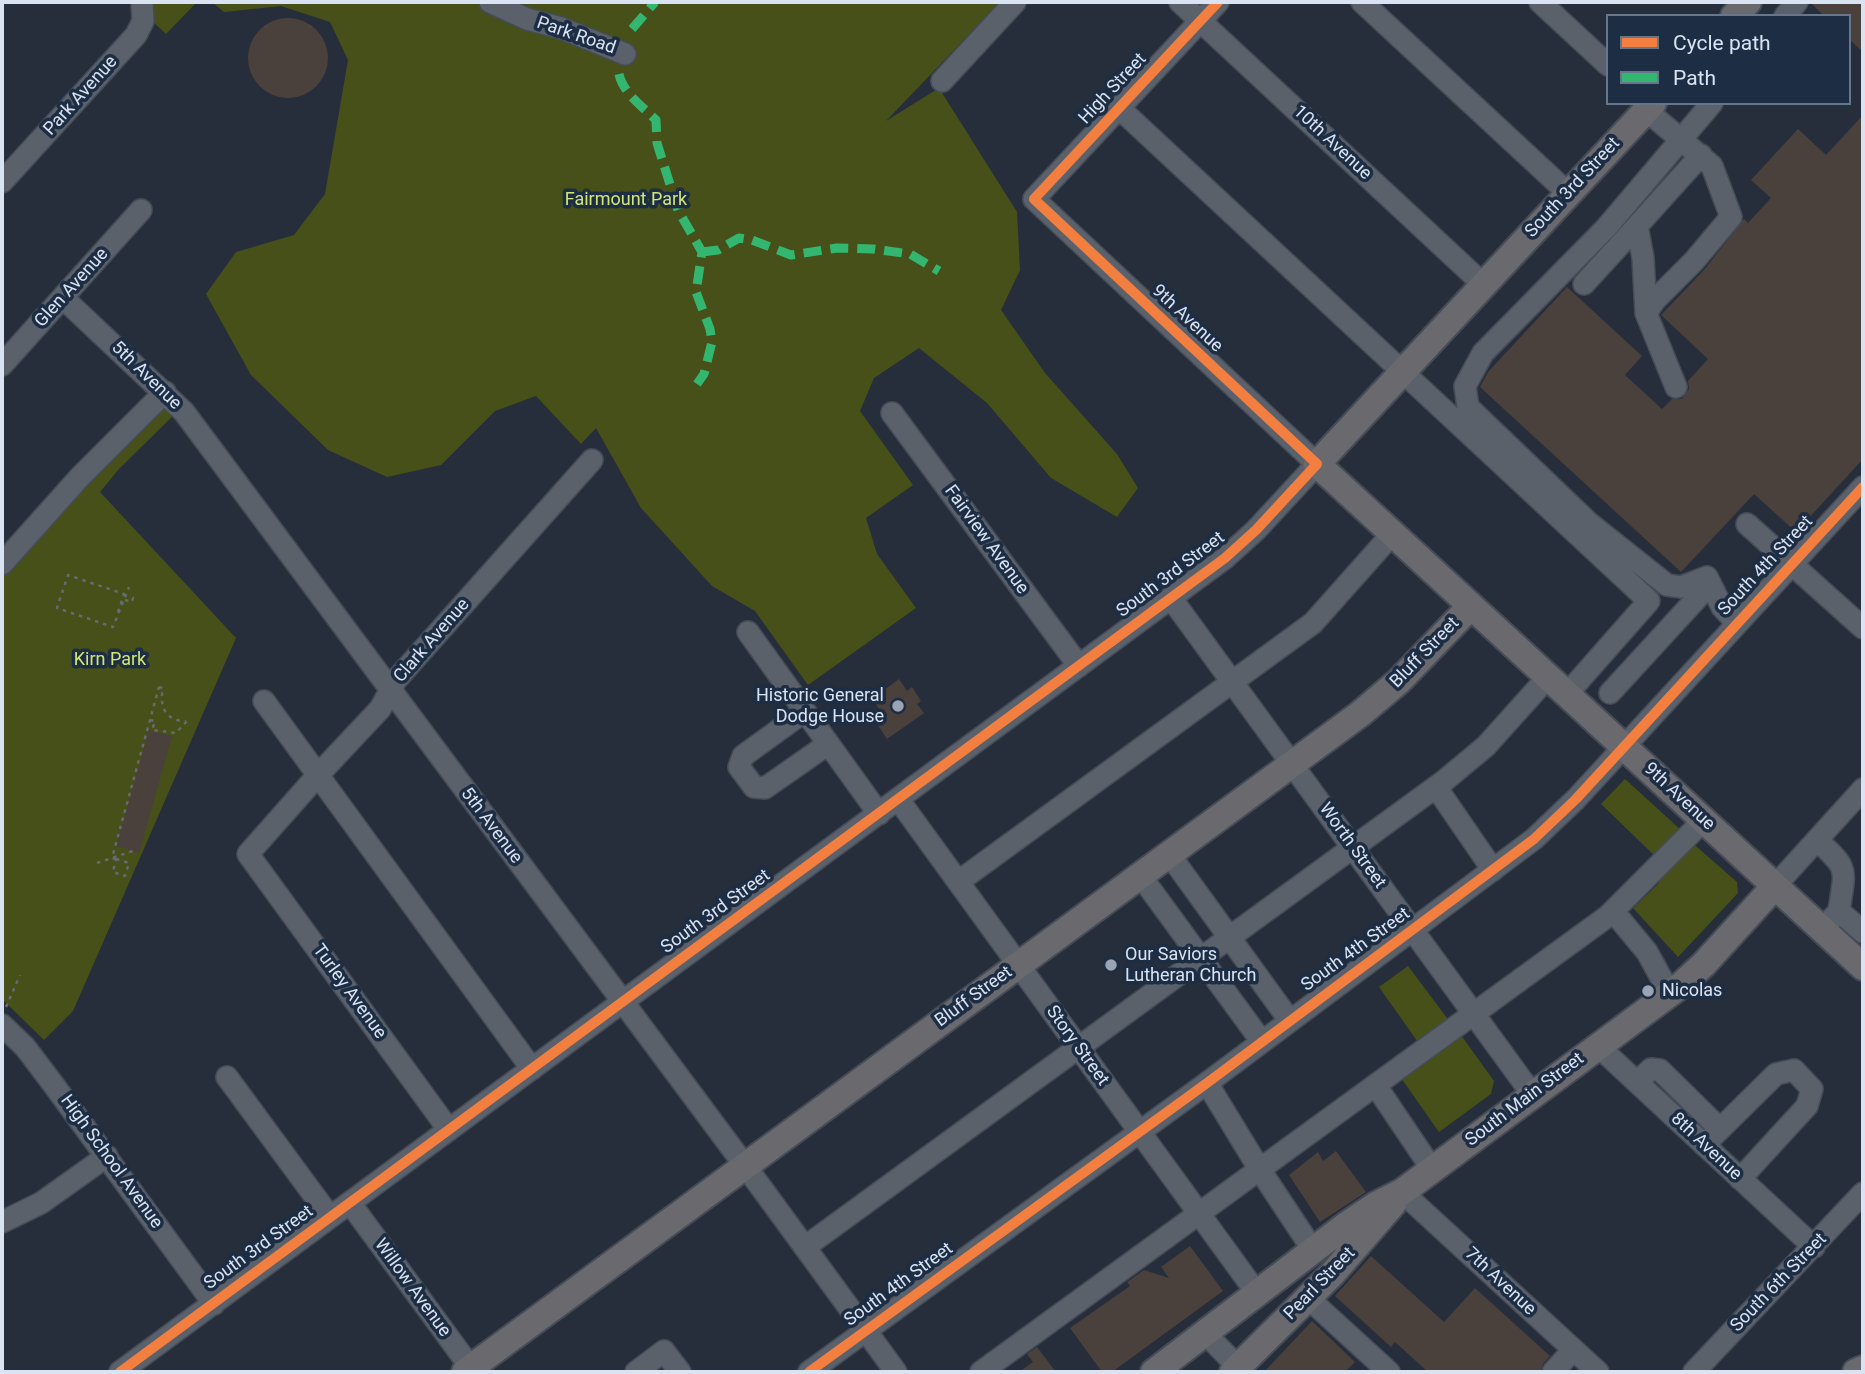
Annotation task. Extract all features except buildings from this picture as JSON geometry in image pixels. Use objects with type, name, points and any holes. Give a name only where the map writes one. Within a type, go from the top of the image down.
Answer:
[{"type":"main road","name":"South 3rd Street","points":[[1317,464],[1650,105]]},
{"type":"main road","name":"9th Avenue","points":[[1317,464],[1775,886],[1831,920],[1860,956]]},
{"type":"main road","name":"Bluff Street","points":[[470,1371],[1292,764],[1391,688],[1471,606]]},
{"type":"main road","name":"South Main Street","points":[[1154,1372],[1313,1250],[1376,1205],[1402,1192],[1670,994],[1704,964],[1775,886]]},
{"type":"main road","name":"Pearl Street","points":[[1238,1371],[1362,1241],[1402,1192]]},
{"type":"main road","points":[[1856,1372],[1863,1369]]},
{"type":"street","name":"Park Avenue","points":[[2,182],[136,35],[143,21],[142,2]]},
{"type":"street","name":"Park Road","points":[[490,2],[527,19],[561,27],[625,54]]},
{"type":"street","points":[[942,81],[1015,2]]},
{"type":"street","name":"10th Avenue","points":[[1180,2],[1484,285]]},
{"type":"street","name":"High Street","points":[[1034,199],[1217,2]]},
{"type":"street","points":[[1362,2],[1569,194]]},
{"type":"street","points":[[1540,2],[1606,63]]},
{"type":"street","points":[[1646,313],[1731,217],[1712,166],[1650,105]]},
{"type":"street","points":[[1710,105],[1606,228],[1483,353],[1465,386],[1468,407],[1598,530],[1667,585],[1681,587],[1707,578],[1722,607],[1737,623]]},
{"type":"street","points":[[805,1247],[1436,787],[1558,685],[1649,601],[1119,108]]},
{"type":"street","points":[[1584,284],[1701,155]]},
{"type":"street","name":"9th Avenue","points":[[1034,199],[1317,464]]},
{"type":"street","name":"Glen Avenue","points":[[2,365],[141,210]]},
{"type":"street","points":[[1637,226],[1643,258],[1646,313],[1676,387]]},
{"type":"street","name":"5th Avenue","points":[[63,298],[184,412],[896,1372]]},
{"type":"street","points":[[2,564],[79,478],[165,392]]},
{"type":"street","name":"Fairview Avenue","points":[[892,413],[1079,666]]},
{"type":"street","name":"Clark Avenue","points":[[248,854],[380,709],[396,680],[592,460]]},
{"type":"street","name":"South 3rd Street","points":[[120,1372],[1225,558],[1256,530],[1317,464]]},
{"type":"street","name":"South 4th Street","points":[[809,1372],[1207,1083],[1534,839],[1557,818],[1863,487]]},
{"type":"street","points":[[1747,524],[1863,628]]},
{"type":"street","points":[[958,882],[1313,623],[1393,533]]},
{"type":"street","points":[[1610,693],[1710,584]]},
{"type":"street","name":"Worth Street","points":[[1171,598],[1532,1094]]},
{"type":"street","points":[[748,632],[879,814]]},
{"type":"street","points":[[264,701],[532,1069]]},
{"type":"street","points":[[805,711],[743,756],[740,767],[754,787],[765,788],[828,744]]},
{"type":"street","points":[[1436,787],[1493,870]]},
{"type":"street","name":"South Main Street","points":[[1775,886],[1863,789]]},
{"type":"street","name":"Story Street","points":[[898,799],[1256,1292]]},
{"type":"street","points":[[982,1372],[1614,911],[1704,820]]},
{"type":"street","points":[[1817,840],[1840,861],[1844,872],[1831,920],[1863,932]]},
{"type":"street","name":"Turley Avenue","points":[[248,854],[449,1130]]},
{"type":"street","points":[[1169,854],[1290,1021]]},
{"type":"street","points":[[1140,875],[1262,1042]]},
{"type":"street","points":[[1614,911],[1647,952],[1670,994]]},
{"type":"street","name":"High School Avenue","points":[[2,1025],[25,1047],[214,1304]]},
{"type":"street","name":"8th Avenue","points":[[1598,1046],[1814,1247]]},
{"type":"street","points":[[1637,1082],[1651,1069],[1660,1070],[1720,1129]]},
{"type":"street","points":[[1704,1145],[1776,1074],[1794,1070],[1812,1089],[1807,1106],[1740,1179]]},
{"type":"street","points":[[227,1077],[330,1217]]},
{"type":"street","points":[[1207,1083],[1313,1250]]},
{"type":"street","points":[[1376,1086],[1432,1169]]},
{"type":"street","points":[[2,1222],[41,1203],[107,1156]]},
{"type":"street","name":"7th Avenue","points":[[1402,1192],[1598,1372]]},
{"type":"street","name":"South 6th Street","points":[[1694,1372],[1863,1194]]},
{"type":"street","name":"Willow Avenue","points":[[350,1203],[470,1371]]},
{"type":"street","points":[[1308,1298],[1389,1372]]},
{"type":"street","points":[[1205,1333],[1238,1371]]},
{"type":"street","points":[[1553,1372],[1573,1350]]},
{"type":"street","points":[[636,1372],[664,1351],[680,1372]]},
{"type":"path","points":[[118,612],[124,594],[68,575],[57,608],[113,627],[129,587]]},
{"type":"path","points":[[114,859],[129,863],[125,876],[113,872],[114,859],[150,720],[159,687],[163,688],[161,701],[165,712],[174,720],[185,720],[176,733],[163,730],[162,733],[152,730],[155,722],[150,720]]},
{"type":"path","points":[[97,863],[133,851]]},
{"type":"path","points":[[2,1016],[20,975]]},
{"type":"green space","points":[[132,2],[197,2],[166,34]]},
{"type":"green space","name":"Fairmount Park","points":[[212,2],[1000,2],[886,121],[939,88],[1017,212],[1020,270],[1001,310],[1045,373],[1117,454],[1138,488],[1117,517],[1051,478],[987,403],[919,348],[874,378],[860,411],[913,485],[866,518],[877,554],[916,608],[808,685],[755,611],[712,586],[641,508],[596,428],[581,444],[536,396],[495,411],[441,465],[387,477],[328,450],[251,375],[206,294],[236,252],[294,235],[325,194],[348,60],[330,22],[281,6],[224,12]]},
{"type":"green space","name":"Kirn Park","points":[[171,399],[180,409],[119,469],[100,492],[236,638],[73,1011],[44,1040],[2,999],[2,575],[78,491]]},
{"type":"green space","points":[[1625,779],[1682,831],[1657,858],[1601,804]]},
{"type":"green space","points":[[1689,840],[1737,882],[1738,893],[1678,957],[1633,908],[1658,884],[1669,860]]},
{"type":"green space","points":[[1408,966],[1450,1022],[1420,1045],[1379,987]]},
{"type":"green space","points":[[1458,1031],[1494,1081],[1491,1094],[1439,1132],[1399,1075]]},
{"type":"marked path","points":[[632,29],[655,2]]},
{"type":"marked path","points":[[619,74],[629,93],[656,120],[657,143],[678,210],[702,252],[696,292],[712,342],[704,374],[697,384]]},
{"type":"marked path","points":[[702,252],[718,250],[739,238],[752,240],[791,255],[837,248],[910,254],[939,271]]},
{"type":"cycle path","points":[[120,1372],[1225,558],[1256,530],[1317,464],[1034,199],[1218,2]]},
{"type":"cycle path","points":[[809,1372],[1207,1083],[1534,839],[1576,799],[1863,487]]},
{"type":"place","name":"Historic General Dodge House","points":[[898,706]]},
{"type":"place","name":"Our Saviors Lutheran Church","points":[[1111,965]]},
{"type":"place","name":"Nicolas","points":[[1648,991]]}]
